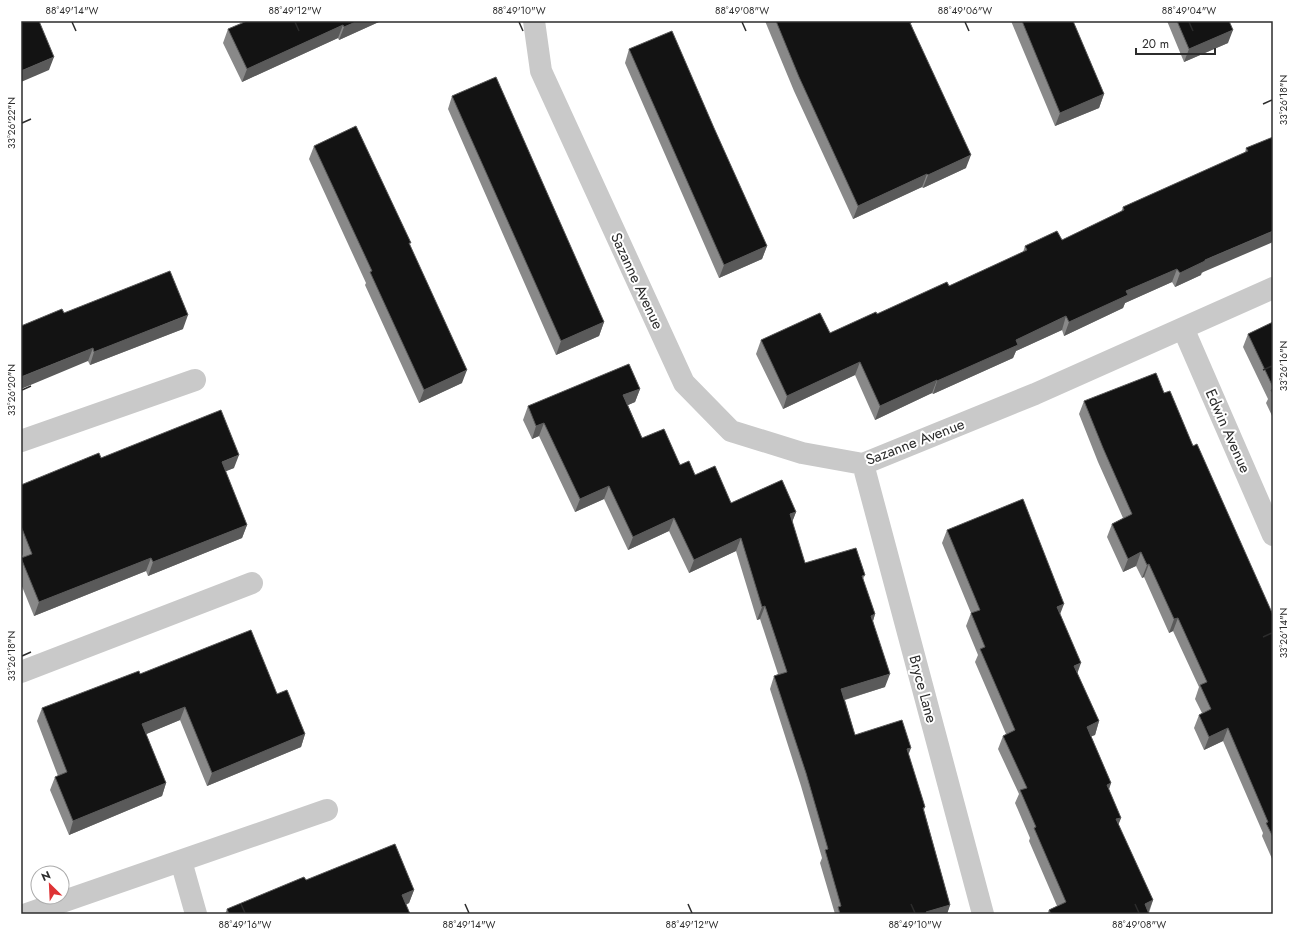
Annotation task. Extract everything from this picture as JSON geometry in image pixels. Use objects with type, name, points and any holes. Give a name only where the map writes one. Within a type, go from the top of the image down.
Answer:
[{"type":"street","name":"Sazanne Avenue","points":[[534,21],[541,71],[684,383],[731,431],[802,453],[863,464],[1035,394],[1273,288]]},
{"type":"street","name":"Edwin Avenue","points":[[1183,328],[1273,535]]},
{"type":"street","points":[[21,441],[195,380]]},
{"type":"street","name":"Bryce Lane","points":[[863,464],[983,914]]},
{"type":"street","points":[[21,672],[252,583]]},
{"type":"street","points":[[27,914],[327,810]]},
{"type":"street","points":[[181,861],[196,914]]},
{"type":"building","points":[[21,21],[39,21],[54,57],[21,71]]},
{"type":"building","points":[[247,21],[358,21],[344,27],[343,25],[247,69],[228,29]]},
{"type":"building","points":[[776,21],[911,21],[912,22],[910,23],[971,155],[858,206],[799,77]]},
{"type":"building","points":[[1022,21],[1073,21],[1104,94],[1060,113]]},
{"type":"building","points":[[1177,21],[1229,21],[1233,30],[1189,49]]},
{"type":"building","points":[[672,31],[767,246],[724,265],[629,49]]},
{"type":"building","points":[[496,77],[604,322],[561,341],[452,96]]},
{"type":"building","points":[[356,126],[411,243],[409,243],[467,370],[424,390],[370,272],[372,271],[314,146]]},
{"type":"building","points":[[1273,137],[1273,231],[1205,260],[1180,273],[1177,269],[1126,291],[1128,295],[1069,322],[1066,316],[1016,340],[1018,345],[880,406],[860,362],[787,396],[761,340],[820,313],[830,333],[876,312],[877,314],[947,282],[949,286],[1027,250],[1025,246],[1057,231],[1062,240],[1124,210],[1123,207],[1248,151],[1246,148]]},
{"type":"building","points":[[170,271],[188,315],[94,352],[93,348],[21,377],[21,326],[62,309],[64,313]]},
{"type":"building","points":[[1273,322],[1273,387],[1248,334]]},
{"type":"building","points":[[629,364],[640,389],[623,395],[642,438],[664,429],[680,465],[689,461],[695,475],[715,466],[731,503],[782,480],[796,512],[790,514],[805,563],[856,548],[865,575],[862,576],[875,614],[871,616],[890,674],[841,689],[855,735],[902,720],[911,748],[907,749],[925,807],[923,808],[950,905],[926,912],[927,914],[840,914],[838,907],[841,906],[825,850],[828,849],[806,773],[774,676],[787,672],[765,606],[762,607],[741,538],[694,560],[674,518],[633,537],[609,486],[580,499],[544,423],[536,426],[528,406]]},
{"type":"building","points":[[1156,373],[1164,393],[1170,391],[1193,446],[1197,444],[1273,615],[1273,837],[1228,728],[1209,737],[1199,715],[1211,709],[1200,685],[1207,682],[1178,618],[1174,619],[1149,564],[1147,565],[1141,552],[1128,559],[1112,524],[1132,514],[1084,401]]},
{"type":"building","points":[[221,410],[239,455],[222,462],[247,525],[153,562],[151,558],[39,602],[21,558],[32,554],[21,526],[21,485],[99,453],[101,458]]},
{"type":"building","points":[[1023,499],[1064,604],[1057,607],[1081,663],[1074,666],[1099,721],[1087,727],[1111,783],[1107,785],[1121,818],[1116,819],[1153,900],[1145,904],[1149,914],[1051,914],[1049,910],[1066,902],[1034,828],[1036,827],[1020,790],[1027,788],[1003,736],[1015,730],[980,649],[985,647],[971,613],[980,610],[947,530]]},
{"type":"building","points":[[251,630],[277,694],[287,690],[305,734],[212,773],[185,707],[142,724],[166,783],[73,821],[55,777],[67,772],[42,708],[139,671],[140,674]]},
{"type":"building","points":[[395,844],[414,890],[402,895],[410,914],[229,914],[227,909],[304,877],[306,880]]}]
